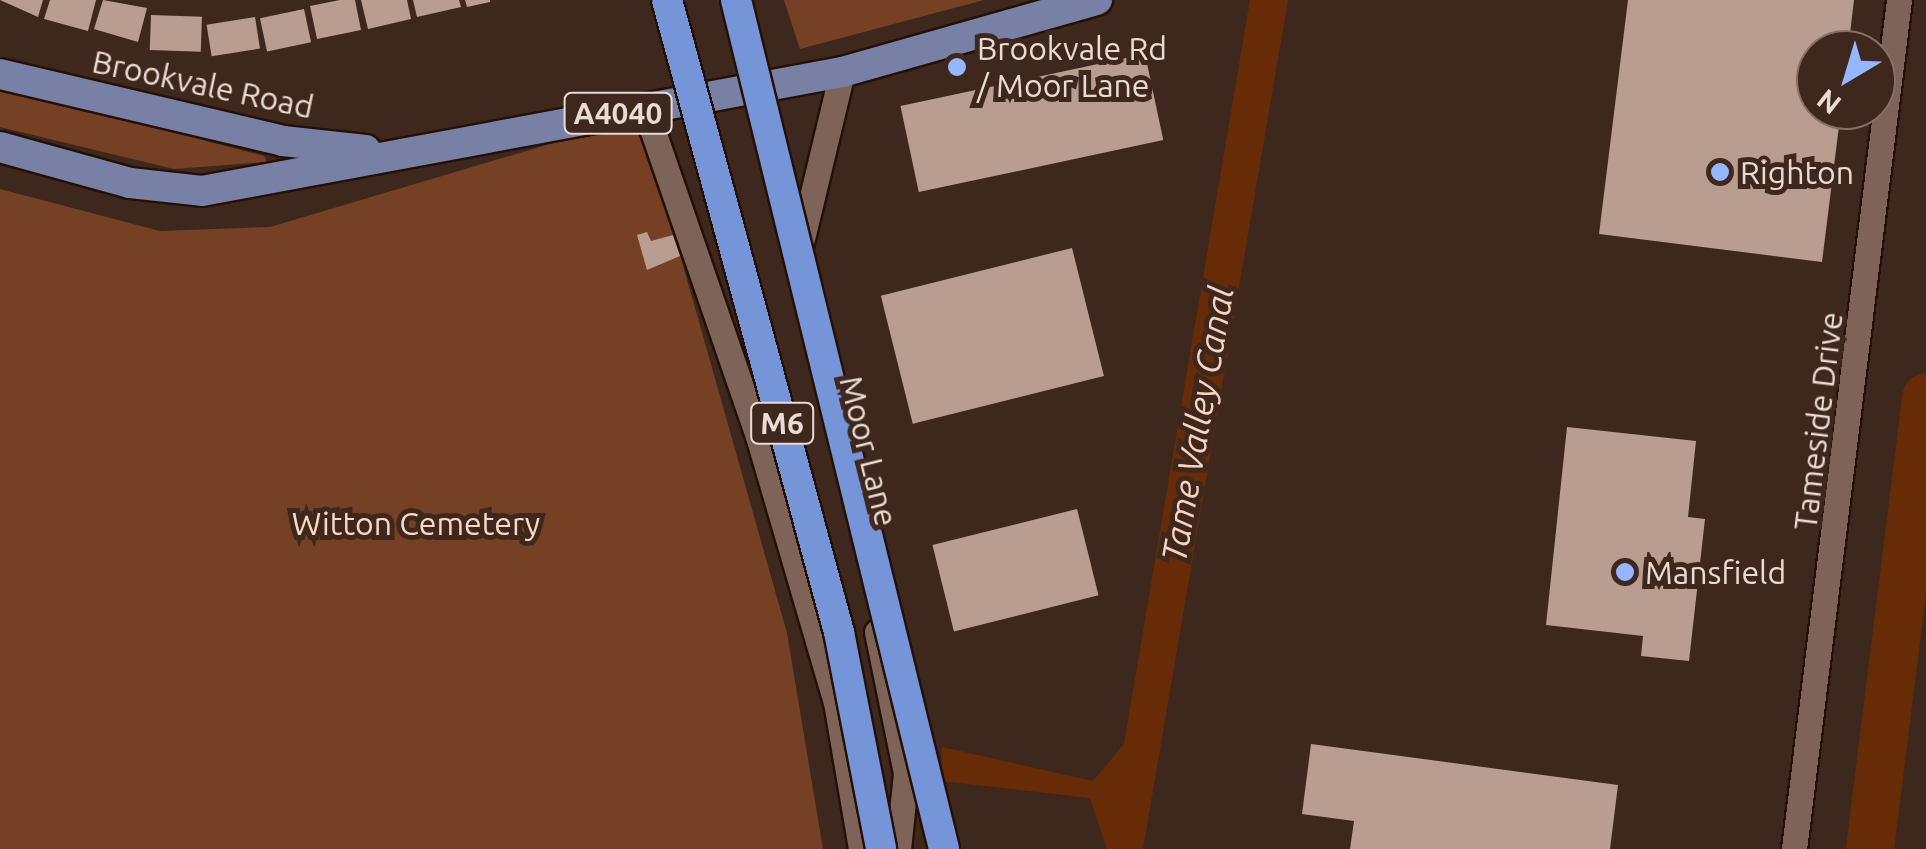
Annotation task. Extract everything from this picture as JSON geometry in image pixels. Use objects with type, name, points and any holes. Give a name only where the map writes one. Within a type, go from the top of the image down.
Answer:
[{"type":"highway","name":"M6","points":[[667,0],[839,632],[881,849]]},
{"type":"highway","name":"M6","points":[[736,0],[944,849]]},
{"type":"main road","name":"Brookvale Road","points":[[0,147],[130,183],[202,191],[842,72],[1097,0]]},
{"type":"main road","name":"Brookvale Road","points":[[0,74],[284,142],[394,153]]},
{"type":"street","name":"Tameside Drive","points":[[1794,849],[1898,0]]},
{"type":"street","name":"Moor Lane","points":[[842,72],[809,186],[795,285],[906,773],[898,849]]},
{"type":"street","points":[[646,108],[764,455],[836,702],[862,849]]},
{"type":"green space","points":[[784,0],[984,0],[800,49]]},
{"type":"green space","points":[[0,87],[264,156],[267,162],[174,169],[0,127]]},
{"type":"green space","name":"Witton Cemetery","points":[[641,117],[787,633],[823,849],[0,849],[0,189],[160,231],[270,227]]},
{"type":"water","name":"Tame Valley Canal","points":[[1250,0],[1288,0],[1143,849],[1107,849],[1090,798],[941,781],[942,747],[1093,781],[1124,744]]},
{"type":"building","points":[[0,0],[43,0],[38,17]]},
{"type":"building","points":[[50,0],[96,0],[88,31],[44,19]]},
{"type":"building","points":[[103,0],[147,8],[138,42],[94,29]]},
{"type":"building","points":[[355,0],[361,30],[317,39],[310,6]]},
{"type":"building","points":[[361,0],[407,0],[411,19],[368,29]]},
{"type":"building","points":[[413,0],[459,0],[461,7],[417,17]]},
{"type":"building","points":[[465,0],[490,0],[490,2],[467,7]]},
{"type":"building","name":"Righton","points":[[1628,0],[1854,0],[1850,30],[1796,30],[1796,130],[1838,130],[1822,262],[1599,234]]},
{"type":"building","points":[[304,9],[311,42],[267,52],[260,18]]},
{"type":"building","points":[[151,15],[202,17],[201,52],[150,50]]},
{"type":"building","points":[[255,17],[260,49],[212,56],[207,25]]},
{"type":"building","points":[[1145,54],[1163,140],[919,192],[900,106]]},
{"type":"building","points":[[647,232],[651,241],[673,235],[680,256],[647,270],[637,235]]},
{"type":"building","points":[[1072,248],[1104,376],[913,424],[881,296]]},
{"type":"building","name":"Mansfield","points":[[1567,427],[1696,441],[1688,517],[1705,519],[1689,661],[1641,656],[1643,636],[1546,625]]},
{"type":"building","points":[[1077,509],[1099,595],[954,631],[932,545]]},
{"type":"building","points":[[1311,744],[1618,785],[1610,849],[1350,849],[1354,821],[1302,814]]},
{"type":"waterway","points":[[1870,849],[1926,397]]},
{"type":"place","name":"Brookvale Rd / Moor Lane","points":[[957,67]]},
{"type":"place","name":"Righton","points":[[1720,172]]},
{"type":"place","name":"Mansfield","points":[[1625,572]]}]
